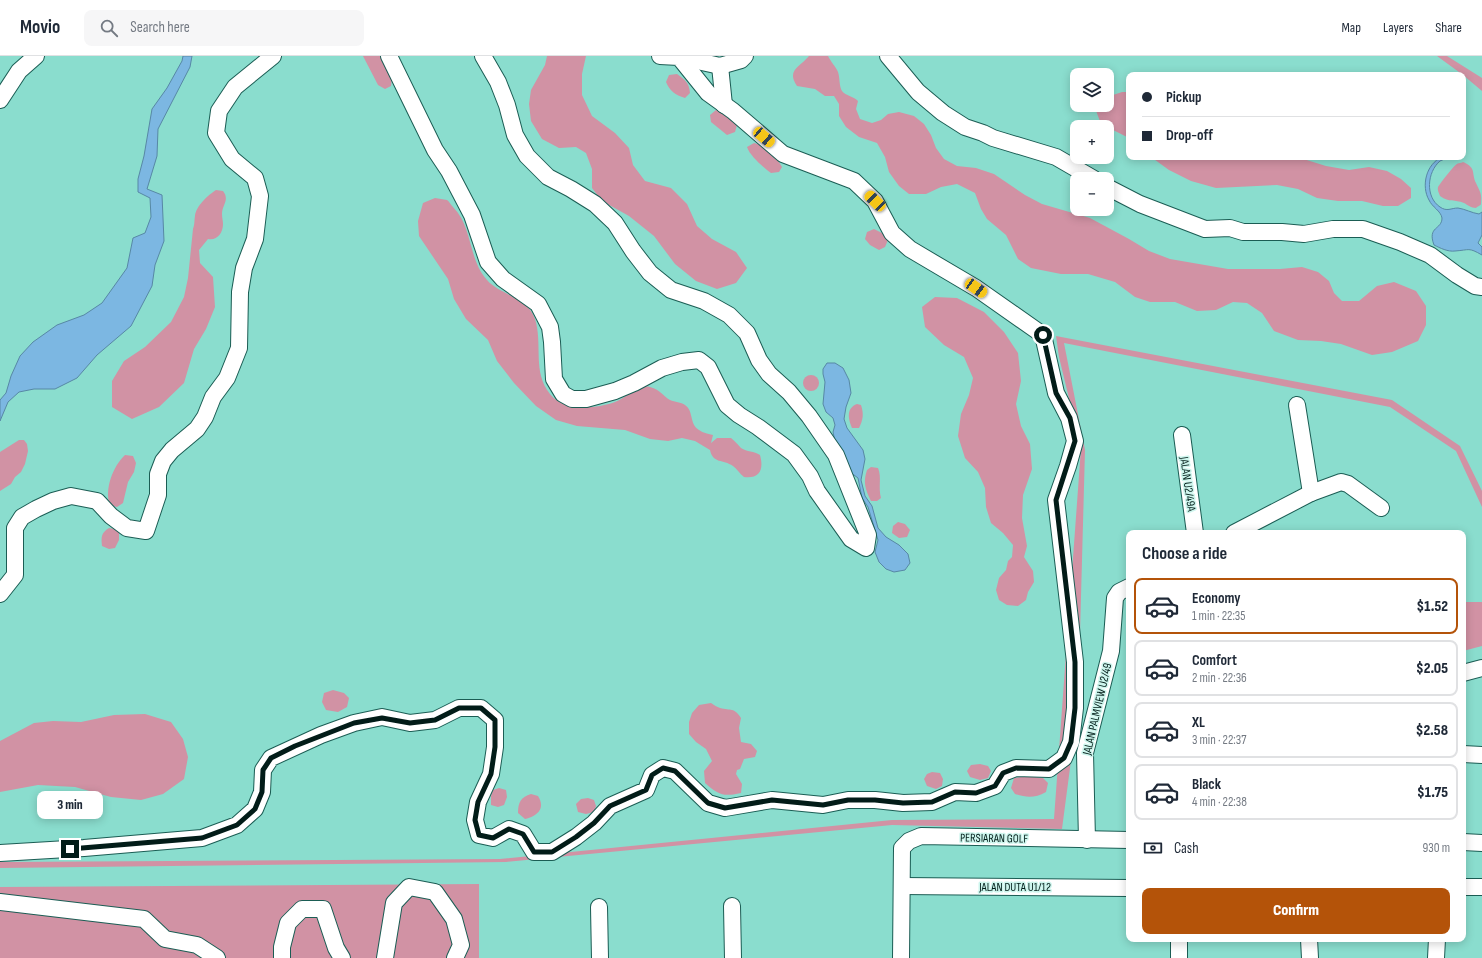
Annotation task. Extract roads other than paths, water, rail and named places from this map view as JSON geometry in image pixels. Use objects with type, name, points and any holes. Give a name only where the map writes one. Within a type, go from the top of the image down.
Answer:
[{"type":"street","points":[[0,100],[19,71],[36,56]]},
{"type":"street","points":[[0,594],[15,575],[15,528],[22,517],[47,504],[71,496],[97,501],[111,516],[127,528],[146,531],[158,496],[158,474],[163,462],[172,450],[197,430],[205,417],[213,397],[226,378],[239,348],[240,292],[244,268],[255,239],[260,196],[255,178],[232,159],[216,133],[219,110],[234,87],[273,56]]},
{"type":"street","points":[[389,56],[435,150],[449,171],[472,215],[488,262],[502,279],[538,304],[550,327],[554,379],[563,394],[572,399],[586,399],[628,385],[662,368],[682,362],[699,360],[708,367],[727,405],[794,454],[810,476],[817,491],[851,539],[866,548],[868,535],[836,455],[809,416],[789,392],[769,374],[760,360],[747,333],[729,315],[704,301],[671,290],[650,273],[632,251],[614,223],[595,204],[548,177],[527,156],[515,135],[507,105],[498,82],[483,56]]},
{"type":"street","points":[[660,56],[679,57],[720,66],[742,60],[745,56]]},
{"type":"street","points":[[888,56],[918,92],[943,113],[965,127],[993,138],[1056,157],[1082,172]]},
{"type":"street","points":[[0,852],[84,848],[202,838],[237,825],[255,809],[262,792],[263,770],[271,758],[295,746],[354,723],[382,718],[410,723],[435,720],[459,708],[481,708],[495,720],[495,747],[491,774],[478,802],[475,820],[479,835],[493,838],[509,829],[523,834],[534,852],[552,852],[576,837],[594,823],[610,806],[646,790],[652,775],[663,768],[675,771],[708,803],[725,808],[772,800],[823,805],[848,800],[875,800],[903,803],[932,802],[955,792],[976,793],[995,786],[1003,773],[1016,768],[1049,769],[1064,758],[1071,742],[1074,722],[1075,662],[1056,500],[1075,441],[1070,418],[1056,393],[1043,335],[976,288],[910,249],[892,233],[875,201],[854,181],[783,154],[708,93],[679,57]]},
{"type":"street","points":[[720,66],[724,105]]},
{"type":"street","points":[[1114,191],[1140,204],[1205,229],[1230,228],[1243,232],[1282,232],[1304,234],[1333,229],[1363,230],[1400,242],[1430,255],[1457,276],[1475,286],[1482,287]]},
{"type":"street","points":[[1297,405],[1311,493]]},
{"type":"street","name":"JALAN U2/49A","points":[[1182,435],[1195,530]]},
{"type":"street","points":[[1240,530],[1311,493],[1341,482],[1348,484],[1381,508]]},
{"type":"street","name":"JALAN PALMVIEW U2/49","points":[[1087,840],[1085,753],[1111,651],[1115,598],[1119,592],[1126,588]]},
{"type":"street","points":[[1466,672],[1482,668]]},
{"type":"street","points":[[1466,754],[1482,755]]},
{"type":"street","name":"PERSIARAN GOLF","points":[[902,886],[902,848],[909,841],[921,836],[1126,840]]},
{"type":"street","points":[[1466,842],[1482,842]]},
{"type":"street","points":[[901,958],[902,886]]},
{"type":"street","name":"JALAN DUTA U1/12","points":[[902,886],[1126,888]]},
{"type":"street","points":[[385,958],[394,903],[409,887],[435,892],[454,919],[461,945],[455,958]]},
{"type":"street","points":[[1466,887],[1482,887]]},
{"type":"street","points":[[0,902],[144,919],[165,939],[197,945],[217,958]]},
{"type":"street","points":[[732,906],[733,958]]},
{"type":"street","points":[[599,907],[600,958]]},
{"type":"street","points":[[282,958],[282,947],[288,923],[302,909],[323,909],[336,948],[342,958]]},
{"type":"street","points":[[1179,942],[1179,958]]},
{"type":"street","points":[[1309,942],[1310,958]]},
{"type":"street","points":[[1436,942],[1436,958]]},
{"type":"water","points":[[183,56],[192,56],[190,67],[158,129],[157,156],[147,189],[162,195],[164,241],[155,265],[152,286],[131,326],[97,355],[77,378],[55,389],[34,389],[19,392],[8,402],[0,421],[0,400],[6,393],[11,376],[20,356],[33,342],[57,325],[84,315],[102,303],[127,268],[133,238],[145,233],[151,217],[150,198],[138,192],[138,179],[144,156],[152,109],[167,88],[182,61]]},
{"type":"water","points":[[1437,160],[1442,160],[1432,171],[1430,178],[1430,191],[1435,203],[1445,209],[1458,208],[1479,214],[1482,212],[1482,235],[1478,243],[1482,247],[1482,255],[1471,250],[1444,250],[1434,245],[1432,234],[1433,231],[1440,225],[1442,218],[1440,213],[1429,200],[1425,188],[1426,176],[1432,165]]},
{"type":"water","points":[[827,363],[835,363],[843,368],[849,380],[851,393],[844,419],[847,428],[863,450],[865,459],[861,480],[865,496],[872,506],[878,528],[886,537],[899,545],[908,554],[910,563],[905,570],[894,572],[886,569],[879,562],[875,552],[878,540],[868,507],[862,498],[858,478],[850,472],[835,441],[833,432],[835,425],[833,418],[826,412],[823,404],[825,382],[823,369]]}]
